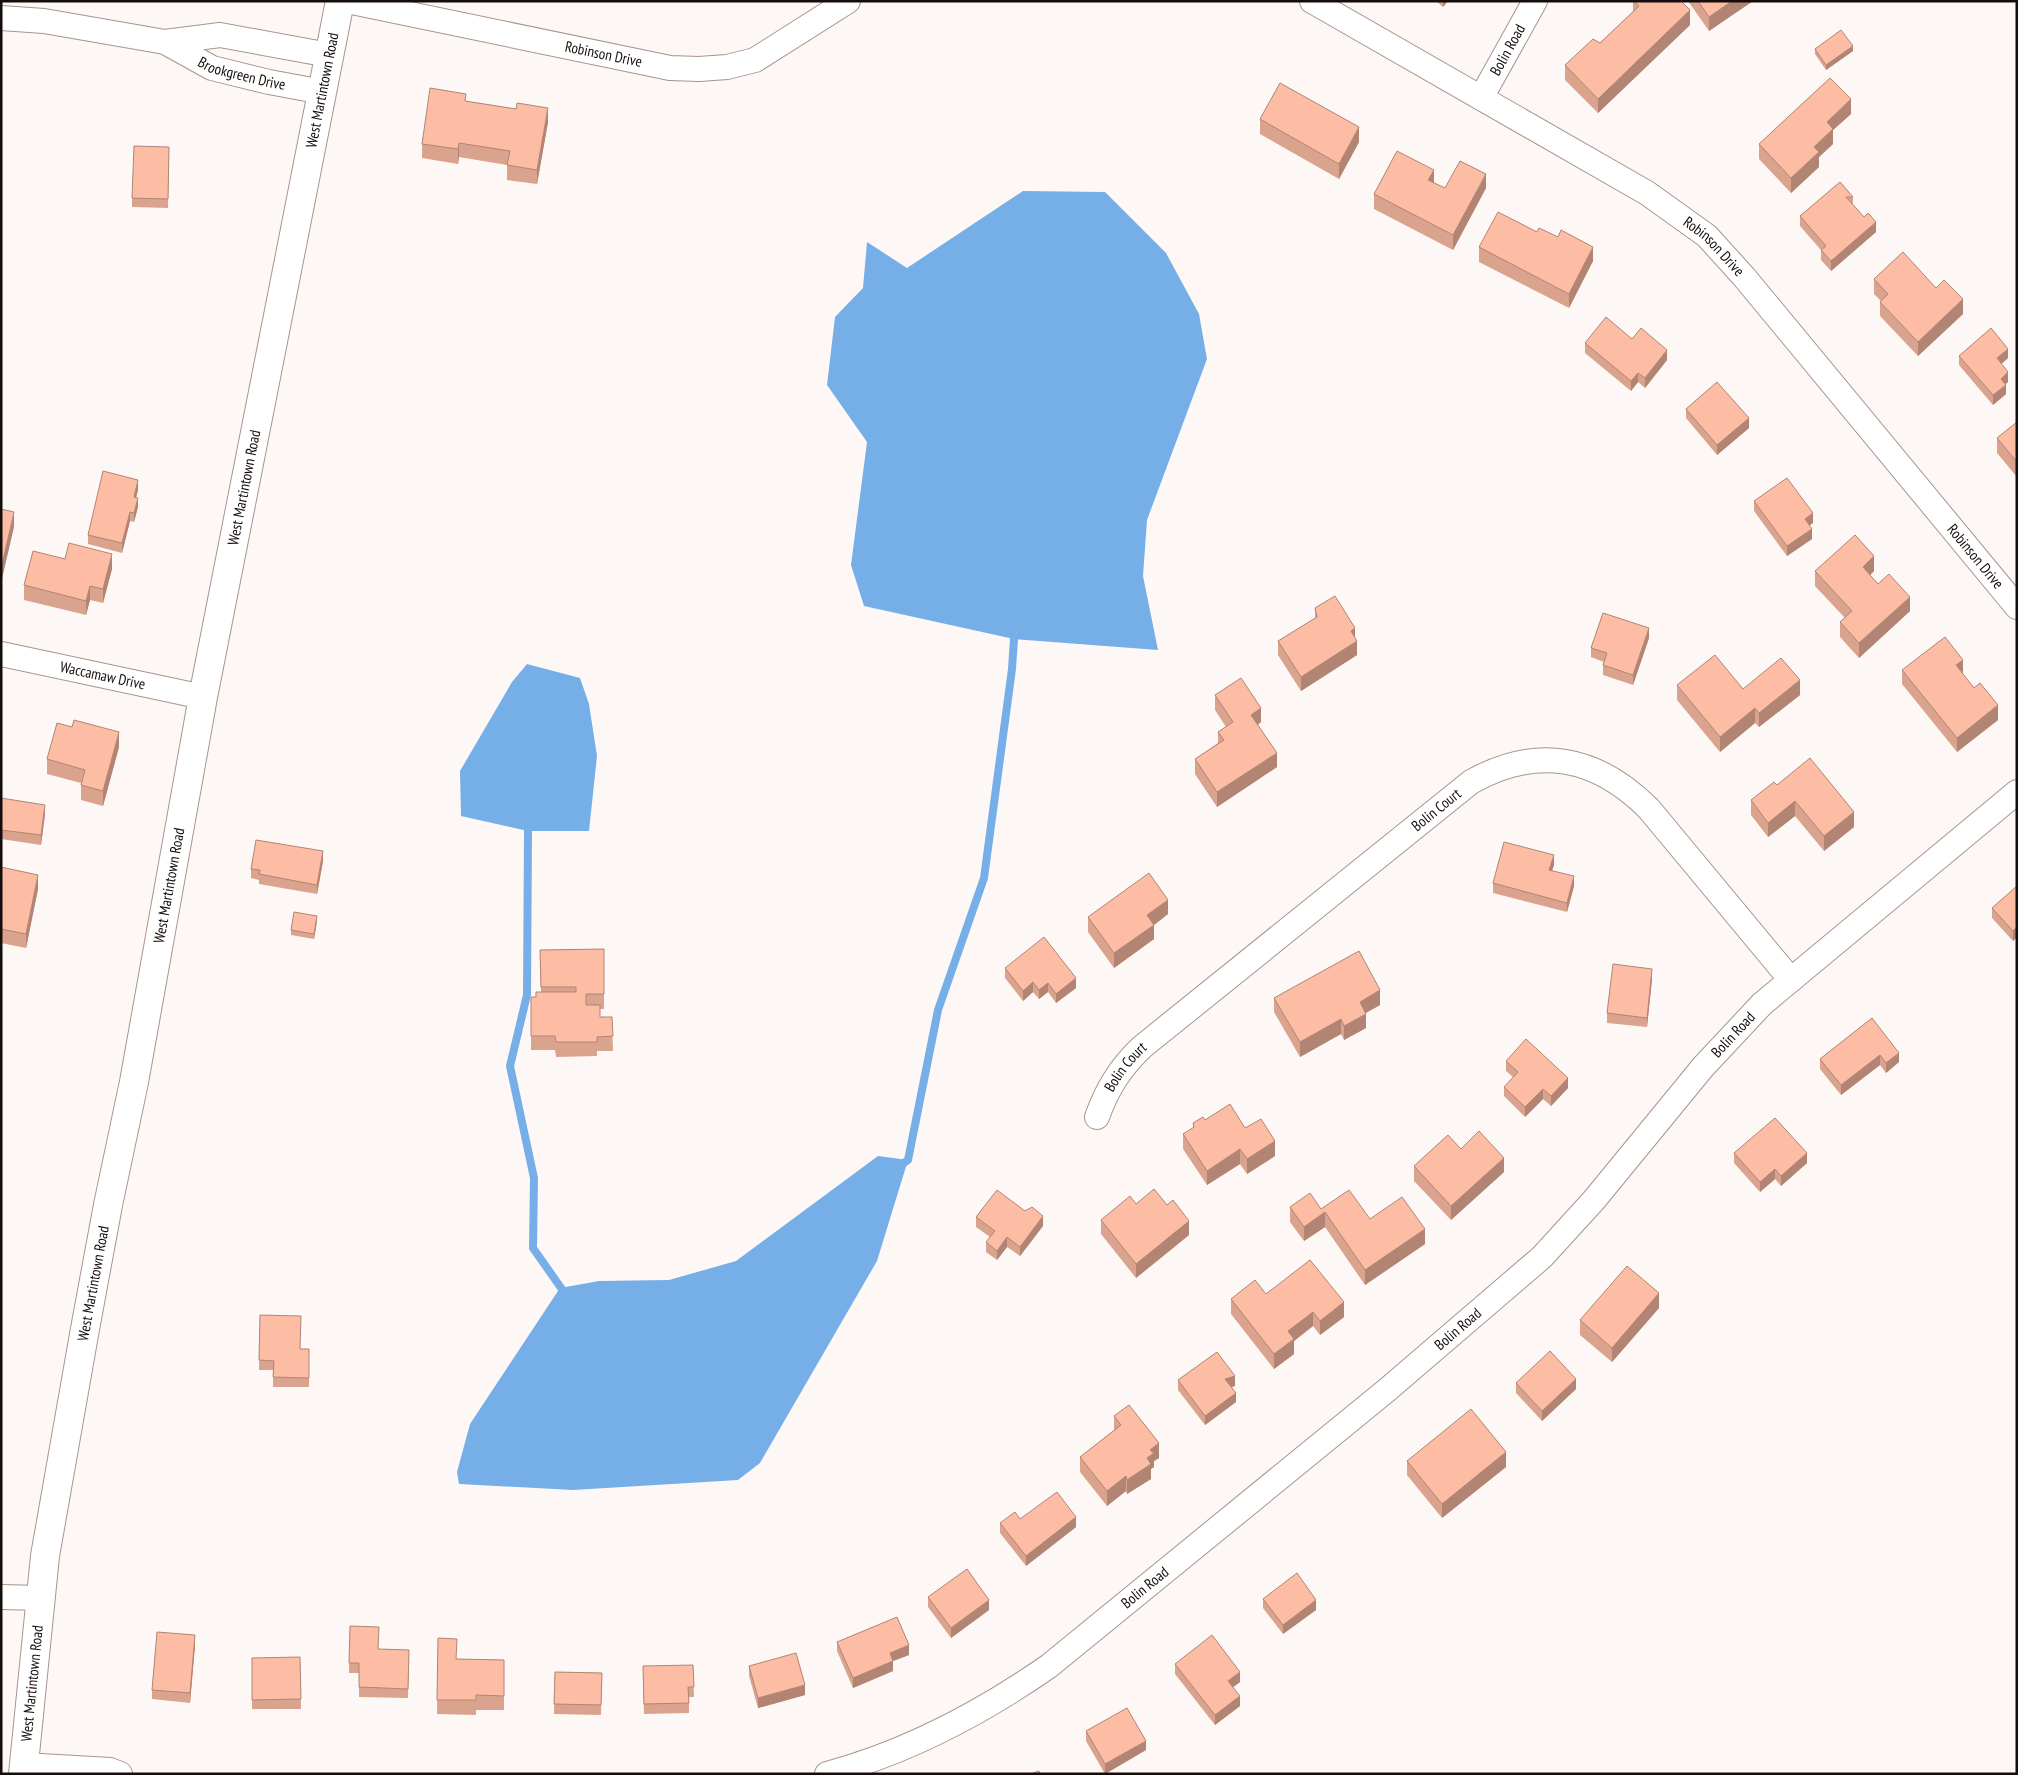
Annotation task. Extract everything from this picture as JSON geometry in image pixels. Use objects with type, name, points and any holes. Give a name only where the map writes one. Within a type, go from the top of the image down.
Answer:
[{"type":"main road","name":"West Martintown Road","points":[[23,1769],[45,1556],[77,1376],[108,1205],[134,1082],[203,697],[340,1]]},
{"type":"street","name":"Robinson Drive","points":[[347,1],[670,68],[698,69],[727,67],[755,60],[848,1]]},
{"type":"street","name":"Robinson Drive","points":[[1312,1],[1647,193],[1707,236],[1745,278],[2017,608]]},
{"type":"street","name":"Bolin Road","points":[[1481,98],[1535,1]]},
{"type":"street","name":"Brookgreen Drive","points":[[1,18],[44,20],[165,42],[220,36],[329,55]]},
{"type":"street","name":"Brookgreen Drive","points":[[165,42],[212,68],[323,92]]},
{"type":"street","name":"Waccamaw Drive","points":[[1,654],[203,697]]},
{"type":"street","name":"Bolin Court","points":[[1096,1117],[1113,1080],[1126,1062],[1142,1047],[1471,782],[1490,771],[1509,764],[1530,760],[1571,763],[1597,771],[1616,781],[1633,794],[1649,809],[1791,980]]},
{"type":"street","name":"Bolin Road","points":[[827,1774],[881,1758],[927,1738],[972,1716],[1015,1690],[1049,1666],[1387,1390],[1542,1257],[1594,1200],[1703,1067],[1762,1004],[2017,792]]},
{"type":"street","points":[[1,1597],[42,1598]]},
{"type":"street","points":[[23,1769],[110,1770],[120,1774]]},
{"type":"water","points":[[1023,191],[1105,192],[1166,253],[1199,314],[1207,359],[1147,520],[1143,576],[1158,650],[1014,639],[864,606],[851,565],[867,442],[827,385],[835,317],[863,288],[867,242],[907,268]]},
{"type":"water","points":[[527,664],[580,678],[589,704],[597,756],[589,831],[528,831],[461,816],[460,771],[512,682]]},
{"type":"water","points":[[878,1156],[908,1160],[877,1261],[760,1463],[738,1480],[573,1490],[459,1484],[457,1472],[470,1424],[560,1288],[599,1281],[669,1280],[736,1261]]},
{"type":"building","points":[[1634,1],[1681,1],[1690,10],[1598,99],[1565,65],[1593,39],[1600,43],[1639,6]]},
{"type":"building","points":[[1698,1],[1732,1],[1709,17]]},
{"type":"building","points":[[1841,30],[1853,46],[1826,65],[1815,49]]},
{"type":"building","points":[[1830,78],[1851,99],[1827,122],[1833,129],[1814,147],[1819,152],[1791,178],[1759,144]]},
{"type":"building","points":[[1280,83],[1359,127],[1339,164],[1260,119]]},
{"type":"building","points":[[430,88],[466,94],[465,101],[516,109],[517,103],[548,108],[537,170],[507,165],[510,151],[459,143],[458,149],[422,144]]},
{"type":"building","points":[[134,146],[169,147],[168,199],[132,198]]},
{"type":"building","points":[[1397,151],[1434,170],[1428,180],[1445,188],[1460,161],[1486,174],[1453,235],[1374,194]]},
{"type":"building","points":[[1840,182],[1853,197],[1846,197],[1864,217],[1868,213],[1876,222],[1831,261],[1821,250],[1826,246],[1800,216]]},
{"type":"building","points":[[1498,212],[1537,232],[1539,228],[1558,237],[1561,230],[1593,247],[1569,294],[1479,247]]},
{"type":"building","points":[[1903,252],[1936,288],[1944,280],[1963,299],[1918,342],[1880,302],[1888,294],[1874,279]]},
{"type":"building","points":[[1606,317],[1632,339],[1641,328],[1667,350],[1645,378],[1638,373],[1631,381],[1585,343]]},
{"type":"building","points":[[1991,328],[2008,349],[1997,358],[2008,372],[2001,379],[2006,385],[1993,395],[1959,356]]},
{"type":"building","points":[[1717,382],[1749,418],[1717,445],[1686,409]]},
{"type":"building","points":[[2017,422],[2017,462],[1997,438]]},
{"type":"building","points":[[103,471],[138,480],[134,497],[138,498],[134,513],[130,512],[122,543],[88,535]]},
{"type":"building","points":[[1787,478],[1813,513],[1805,519],[1812,529],[1787,546],[1754,501]]},
{"type":"building","points":[[1,509],[14,512],[1,569]]},
{"type":"building","points":[[1855,535],[1874,556],[1863,567],[1878,584],[1889,574],[1910,597],[1859,643],[1840,622],[1852,611],[1815,571]]},
{"type":"building","points":[[69,543],[112,554],[103,589],[90,586],[86,601],[24,585],[33,551],[65,559]]},
{"type":"building","points":[[1335,596],[1355,628],[1351,631],[1357,641],[1301,677],[1278,641],[1317,617],[1315,608]]},
{"type":"building","points":[[1603,613],[1649,628],[1633,675],[1603,665],[1607,653],[1591,648]]},
{"type":"building","points":[[1945,637],[1963,660],[1956,665],[1974,688],[1980,683],[1998,705],[1957,738],[1902,670]]},
{"type":"building","points":[[1715,655],[1743,689],[1781,658],[1800,680],[1759,713],[1755,708],[1720,737],[1677,685]]},
{"type":"building","points":[[1241,678],[1261,708],[1251,715],[1277,753],[1217,792],[1195,759],[1224,740],[1218,732],[1233,722],[1215,695]]},
{"type":"building","points":[[74,720],[119,732],[103,791],[81,785],[85,770],[47,759],[57,723],[72,727]]},
{"type":"building","points":[[1810,758],[1854,812],[1824,836],[1795,801],[1768,823],[1751,800],[1774,782],[1777,785]]},
{"type":"building","points":[[1,798],[45,805],[41,835],[1,830]]},
{"type":"building","points":[[256,840],[323,851],[317,885],[259,874],[260,870],[251,869]]},
{"type":"building","points":[[1504,842],[1554,855],[1549,870],[1574,876],[1567,903],[1493,883]]},
{"type":"building","points":[[1,867],[38,875],[26,934],[1,929]]},
{"type":"building","points":[[1149,873],[1168,900],[1147,915],[1154,925],[1114,953],[1088,917]]},
{"type":"building","points":[[2017,886],[2017,927],[2013,931],[1992,908]]},
{"type":"building","points":[[294,912],[317,916],[314,934],[291,930]]},
{"type":"building","points":[[1044,937],[1076,978],[1056,994],[1048,983],[1039,990],[1033,982],[1023,991],[1005,968]]},
{"type":"building","points":[[604,949],[604,994],[586,994],[586,1005],[600,1005],[600,1017],[612,1017],[613,1036],[597,1037],[597,1042],[556,1042],[555,1036],[531,1036],[531,997],[536,997],[536,992],[576,992],[576,987],[541,987],[540,950]]},
{"type":"building","points":[[1359,951],[1380,990],[1360,1002],[1366,1014],[1344,1026],[1341,1019],[1300,1042],[1274,998]]},
{"type":"building","points":[[1613,964],[1652,969],[1647,1018],[1607,1013]]},
{"type":"building","points":[[1872,1018],[1899,1053],[1886,1063],[1880,1055],[1841,1085],[1820,1059]]},
{"type":"building","points":[[1526,1039],[1568,1078],[1551,1096],[1543,1089],[1525,1107],[1504,1087],[1518,1072],[1506,1061]]},
{"type":"building","points":[[1230,1104],[1245,1128],[1261,1119],[1275,1141],[1247,1159],[1240,1149],[1207,1171],[1183,1134],[1194,1127],[1193,1123],[1203,1117],[1205,1120]]},
{"type":"building","points":[[1775,1118],[1807,1153],[1781,1176],[1775,1169],[1760,1182],[1734,1153]]},
{"type":"building","points":[[1479,1131],[1504,1158],[1451,1206],[1414,1166],[1448,1135],[1461,1149]]},
{"type":"building","points":[[1154,1189],[1167,1205],[1173,1200],[1189,1221],[1136,1264],[1101,1220],[1130,1196],[1136,1204]]},
{"type":"building","points":[[997,1190],[1025,1211],[1032,1207],[1043,1216],[1020,1247],[1007,1237],[997,1251],[986,1242],[995,1231],[976,1217]]},
{"type":"building","points":[[1349,1190],[1370,1219],[1402,1197],[1425,1229],[1365,1270],[1325,1212],[1304,1227],[1290,1207],[1310,1193],[1321,1209]]},
{"type":"building","points":[[1310,1260],[1344,1302],[1320,1321],[1313,1312],[1288,1331],[1294,1339],[1274,1354],[1231,1299],[1255,1280],[1266,1294]]},
{"type":"building","points":[[1627,1266],[1659,1293],[1612,1348],[1580,1320]]},
{"type":"building","points":[[260,1315],[301,1316],[300,1349],[309,1349],[309,1378],[273,1377],[274,1361],[259,1360]]},
{"type":"building","points":[[1550,1351],[1576,1379],[1542,1411],[1516,1383]]},
{"type":"building","points":[[1217,1352],[1235,1376],[1225,1379],[1236,1393],[1205,1416],[1178,1380]]},
{"type":"building","points":[[1129,1405],[1159,1443],[1150,1450],[1154,1453],[1147,1458],[1151,1464],[1127,1480],[1126,1476],[1107,1491],[1080,1457],[1121,1425],[1114,1416]]},
{"type":"building","points":[[1471,1409],[1506,1452],[1442,1504],[1407,1461]]},
{"type":"building","points":[[1057,1492],[1076,1517],[1026,1556],[1000,1523],[1015,1512],[1020,1519]]},
{"type":"building","points":[[967,1569],[989,1600],[951,1628],[928,1597]]},
{"type":"building","points":[[1297,1573],[1316,1600],[1283,1625],[1263,1599]]},
{"type":"building","points":[[897,1617],[909,1645],[890,1653],[893,1661],[853,1678],[837,1642]]},
{"type":"building","points":[[350,1626],[379,1627],[378,1649],[409,1650],[408,1689],[359,1687],[359,1663],[349,1663]]},
{"type":"building","points":[[157,1632],[195,1635],[190,1693],[152,1690]]},
{"type":"building","points":[[1212,1635],[1240,1672],[1228,1681],[1240,1696],[1215,1715],[1175,1664]]},
{"type":"building","points":[[438,1638],[457,1639],[456,1659],[504,1660],[504,1696],[476,1695],[476,1700],[437,1700]]},
{"type":"building","points":[[796,1653],[805,1685],[758,1698],[749,1666]]},
{"type":"building","points":[[300,1657],[301,1699],[252,1700],[252,1658]]},
{"type":"building","points":[[693,1665],[694,1687],[688,1687],[689,1703],[644,1704],[643,1666]]},
{"type":"building","points":[[555,1672],[602,1673],[601,1705],[554,1704]]},
{"type":"building","points":[[1127,1708],[1146,1741],[1105,1764],[1086,1731]]},
{"type":"waterway","points":[[901,1165],[908,1160],[938,1010],[984,878],[1012,669],[1014,639]]},
{"type":"waterway","points":[[528,831],[527,995],[510,1066],[534,1178],[533,1248],[566,1295]]}]
